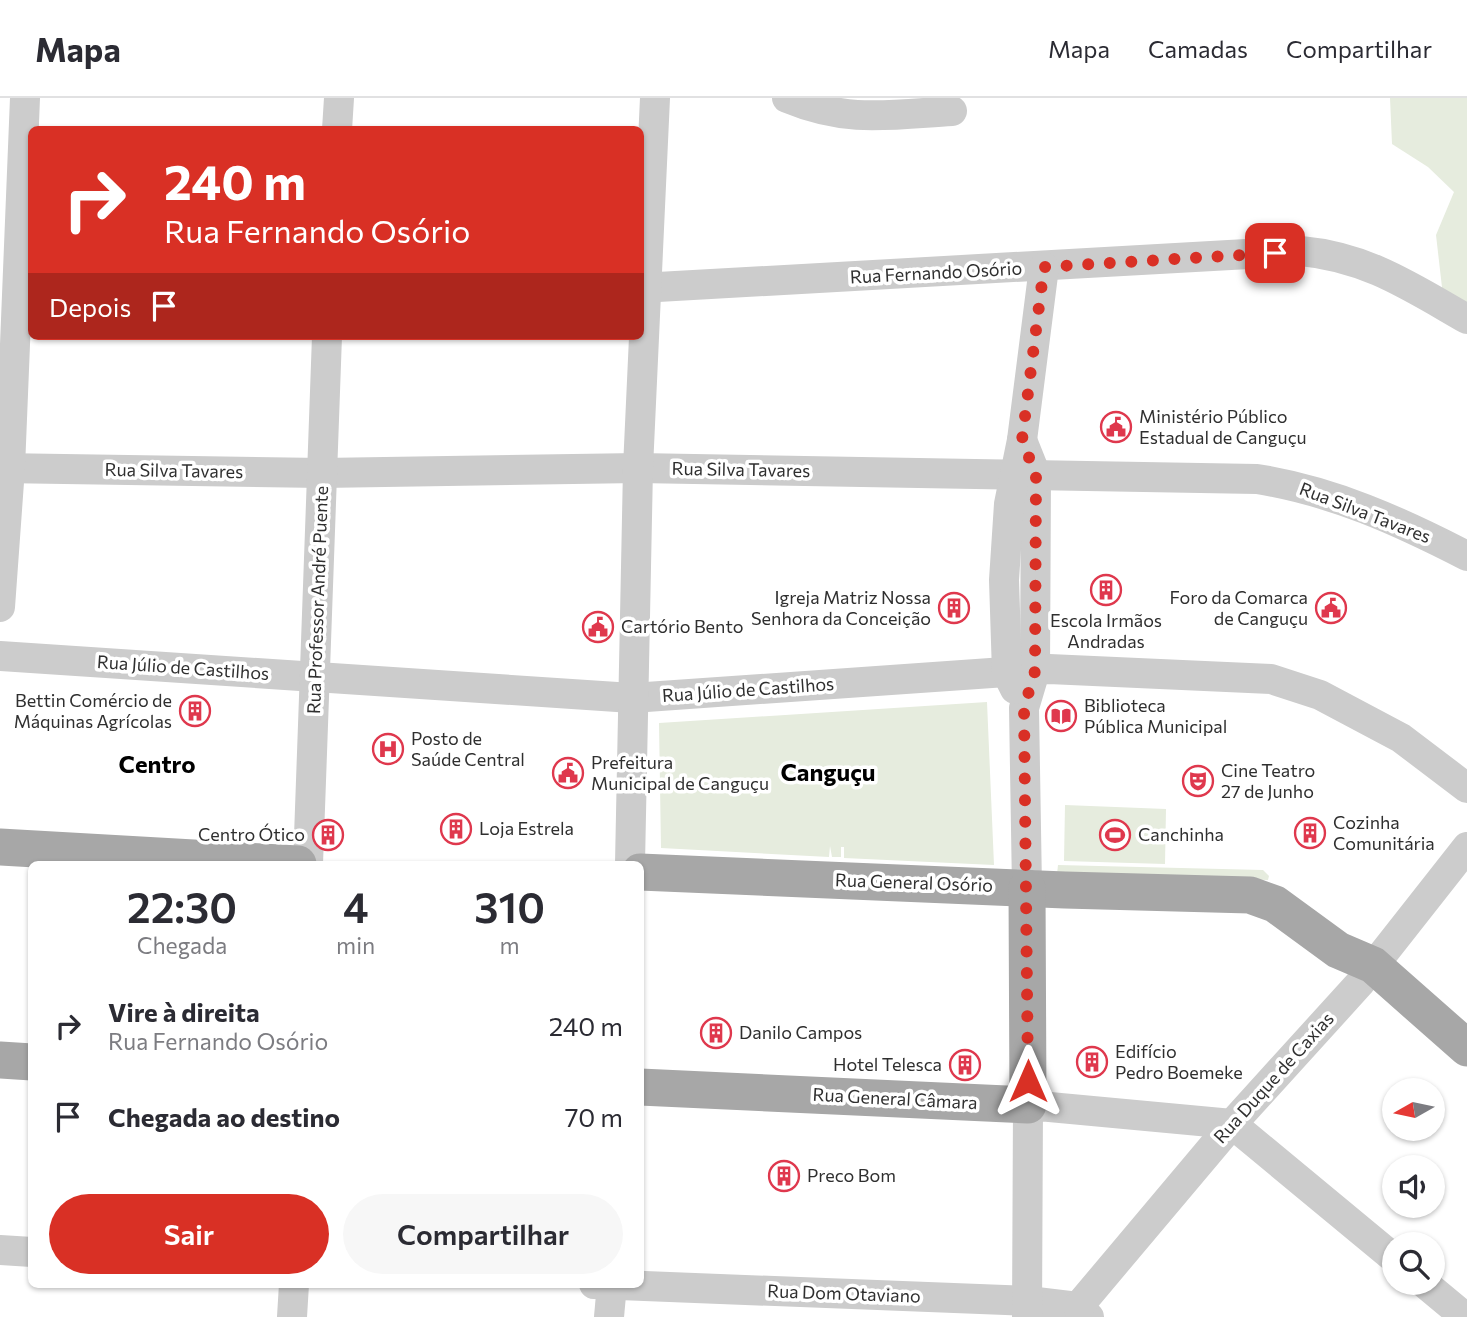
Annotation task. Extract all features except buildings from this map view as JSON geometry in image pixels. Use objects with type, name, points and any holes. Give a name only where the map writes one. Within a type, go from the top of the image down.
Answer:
[{"type":"main road","points":[[0,847],[246,861]]},
{"type":"main road","name":"Rua General Osório","points":[[644,872],[1250,895],[1275,904],[1467,1048]]},
{"type":"main road","points":[[1027,888],[1028,1105]]},
{"type":"main road","name":"Rua General Osório","points":[[1366,974],[1467,1075]]},
{"type":"main road","points":[[0,1060],[28,1062]]},
{"type":"main road","name":"Rua General Câmara","points":[[644,1087],[1028,1105]]},
{"type":"street","points":[[0,607],[24,98]]},
{"type":"street","points":[[337,126],[339,98]]},
{"type":"street","points":[[644,272],[655,98]]},
{"type":"street","points":[[787,98],[815,111],[847,115],[952,111]]},
{"type":"street","name":"Rua Fernando Osório","points":[[644,288],[1301,251],[1337,254],[1395,278],[1467,319]]},
{"type":"street","points":[[1021,672],[1036,581],[1022,440],[1044,267]]},
{"type":"street","name":"Rua Professor André Puente","points":[[308,861],[327,340]]},
{"type":"street","points":[[630,861],[642,340]]},
{"type":"street","name":"Rua Silva Tavares","points":[[5,468],[322,473],[638,468],[1257,478],[1307,487],[1422,533],[1467,556]]},
{"type":"street","points":[[1025,475],[1009,504],[1004,580],[1021,672],[1024,708],[1027,888]]},
{"type":"street","points":[[1004,580],[1036,581]]},
{"type":"street","name":"Rua Júlio de Castilhos","points":[[0,656],[632,698],[1021,672],[1130,670],[1271,679],[1321,695],[1401,738],[1467,788]]},
{"type":"street","name":"Rua Duque de Caxias","points":[[1084,1312],[1232,1124],[1366,974],[1467,847]]},
{"type":"street","points":[[1027,1309],[1028,1105]]},
{"type":"street","name":"Rua General Câmara","points":[[1028,1105],[1232,1124]]},
{"type":"street","points":[[1232,1124],[1382,1248]]},
{"type":"street","points":[[0,1250],[28,1252]]},
{"type":"street","name":"Rua Dom Otaviano","points":[[644,1287],[1084,1312]]},
{"type":"street","points":[[292,1317],[294,1288]]},
{"type":"street","points":[[606,1288],[609,1317]]},
{"type":"street","points":[[1438,1295],[1465,1317]]},
{"type":"shaded area","points":[[1390,98],[1467,98],[1467,310],[1443,296],[1436,235],[1454,192],[1428,167],[1392,144]]},
{"type":"shaded area","points":[[987,702],[994,865],[844,858],[844,847],[841,847],[841,857],[832,857],[830,846],[829,857],[661,848],[659,723]]},
{"type":"shaded area","name":"Canchinha","points":[[1065,805],[1166,809],[1165,864],[1064,861]]},
{"type":"shaded area","points":[[1058,865],[1263,870],[1269,876],[1268,880],[1057,874]]},
{"type":"place","name":"Ministério Público Estadual de Canguçu","points":[[1116,427]]},
{"type":"place","name":"Escola Irmãos Andradas","points":[[1106,590]]},
{"type":"place","name":"Igreja Matriz Nossa Senhora da Conceição","points":[[954,608]]},
{"type":"place","name":"Foro da Comarca de Canguçu","points":[[1331,608]]},
{"type":"place","name":"Cartório Bento","points":[[598,627]]},
{"type":"place","name":"Bettin Comércio de Máquinas Agrícolas","points":[[195,711]]},
{"type":"place","name":"Biblioteca Pública Municipal","points":[[1061,716]]},
{"type":"place","name":"Posto de Saúde Central","points":[[388,749]]},
{"type":"place","name":"Prefeitura Municipal de Canguçu","points":[[568,773]]},
{"type":"place","name":"Cine Teatro 27 de Junho","points":[[1198,781]]},
{"type":"place","name":"Loja Estrela","points":[[456,829]]},
{"type":"place","name":"Cozinha Comunitária","points":[[1310,833]]},
{"type":"place","name":"Centro Ótico","points":[[328,835]]},
{"type":"place","name":"Canchinha","points":[[1115,835]]},
{"type":"place","name":"Danilo Campos","points":[[716,1033]]},
{"type":"place","name":"Edifício Pedro Boemeke","points":[[1092,1062]]},
{"type":"place","name":"Hotel Telesca","points":[[965,1065]]},
{"type":"place","name":"Preco Bom","points":[[784,1176]]},
{"type":"district","name":"Centro","points":[[157,765]]},
{"type":"district","name":"Canguçu","points":[[828,773]]},
{"type":"route","points":[[1028,1081],[1024,708],[1035,671],[1036,475],[1022,440],[1044,267],[1275,253]]}]
